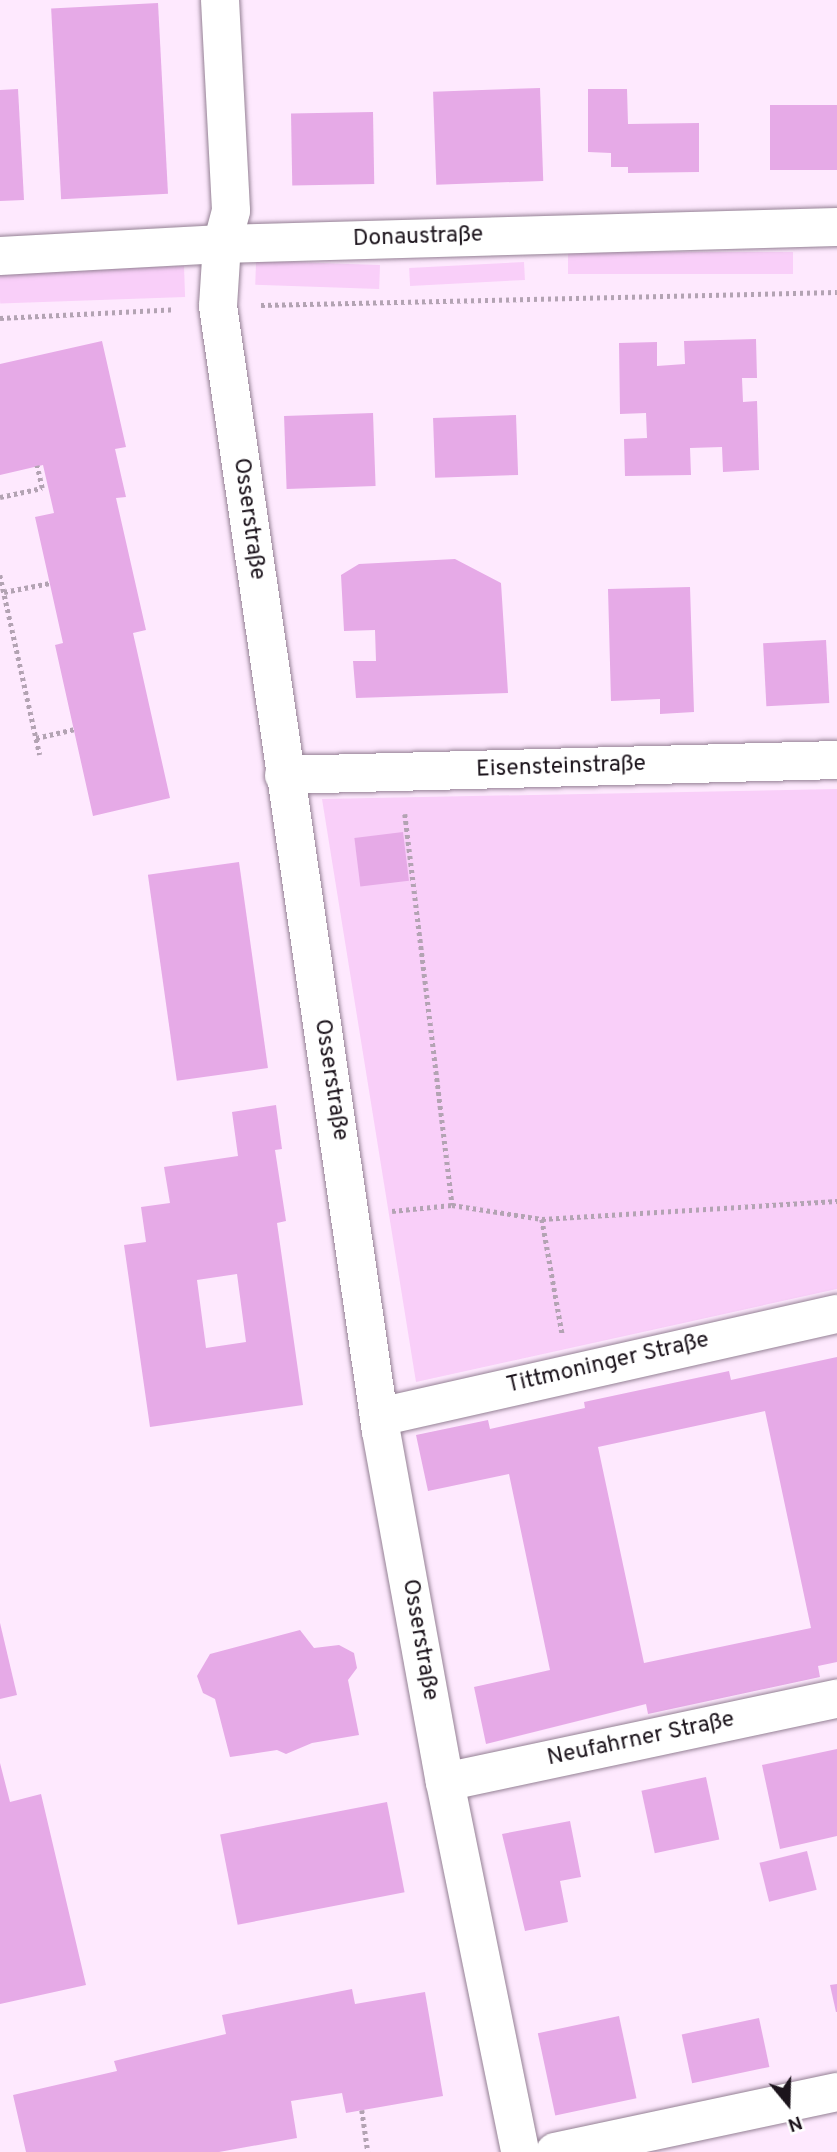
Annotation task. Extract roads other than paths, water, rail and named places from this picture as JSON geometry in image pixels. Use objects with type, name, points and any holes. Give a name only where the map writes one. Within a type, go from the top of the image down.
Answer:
[{"type":"street","name":"Osserstraße","points":[[220,0],[231,211],[222,244],[218,306],[379,1417],[445,1782],[520,2152]]},
{"type":"street","name":"Donaustraße","points":[[0,256],[222,244],[837,227]]},
{"type":"street","name":"Eisensteinstraße","points":[[284,775],[837,760]]},
{"type":"street","name":"Tittmoninger Straße","points":[[379,1417],[569,1371],[837,1314]]},
{"type":"street","name":"Neufahrner Straße","points":[[445,1782],[837,1699]]},
{"type":"street","points":[[555,2152],[837,2092]]}]
